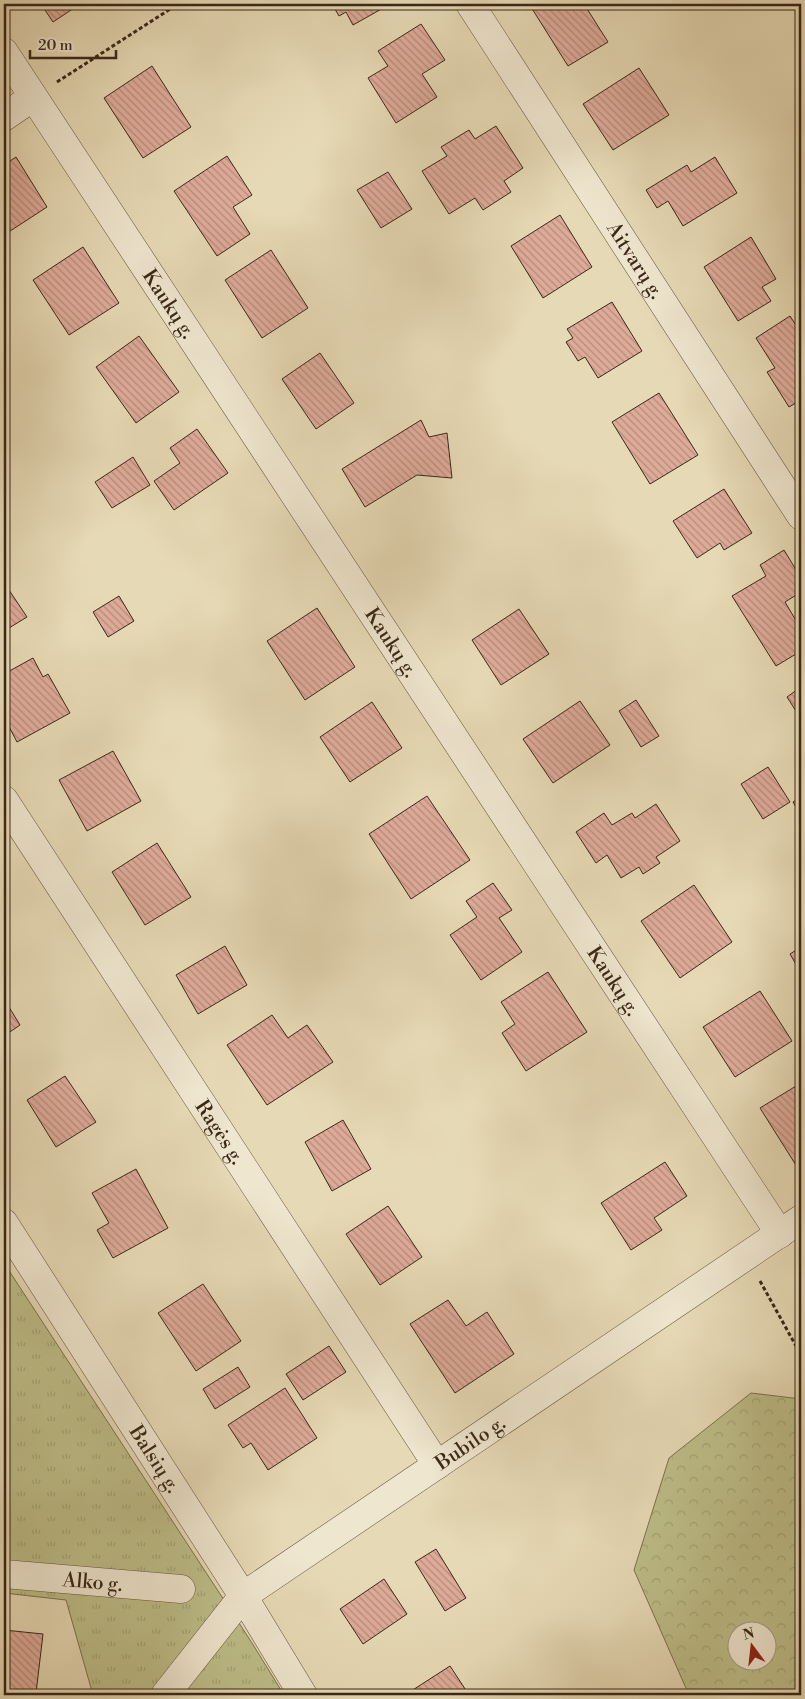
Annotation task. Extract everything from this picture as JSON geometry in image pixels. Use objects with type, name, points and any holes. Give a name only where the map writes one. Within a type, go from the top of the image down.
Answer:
[{"type":"street","name":"Aitvarų g.","points":[[470,4],[801,516]]},
{"type":"street","name":"Kaukų g.","points":[[4,52],[790,1227]]},
{"type":"street","points":[[4,116],[33,97]]},
{"type":"street","name":"Ragės g.","points":[[4,800],[436,1465]]},
{"type":"street","name":"Balsių g.","points":[[4,1223],[243,1596],[303,1695]]},
{"type":"street","name":"Bubilo g.","points":[[165,1695],[243,1596],[790,1227]]},
{"type":"street","name":"Alko g.","points":[[4,1574],[181,1589]]},
{"type":"path","points":[[33,97],[178,4]]},
{"type":"path","points":[[746,1257],[801,1355]]},
{"type":"green space","points":[[4,1263],[284,1695],[93,1695],[66,1600],[4,1593]]},
{"type":"green space","points":[[751,1393],[801,1399],[801,1695],[689,1695],[634,1570],[669,1458]]},
{"type":"building","points":[[41,4],[80,4],[53,22]]},
{"type":"building","points":[[332,4],[383,4],[385,7],[353,25],[346,12],[339,16]]},
{"type":"building","points":[[536,4],[584,4],[608,42],[568,66],[531,7]]},
{"type":"building","points":[[421,24],[445,60],[422,74],[437,97],[396,123],[368,78],[388,66],[378,51]]},
{"type":"building","points":[[152,66],[191,127],[143,158],[104,98]]},
{"type":"building","points":[[639,68],[669,115],[613,150],[583,104]]},
{"type":"building","points":[[496,126],[523,168],[504,181],[511,192],[483,210],[475,198],[449,214],[422,171],[447,156],[441,147],[469,130],[475,139]]},
{"type":"building","points":[[227,156],[252,195],[233,207],[250,234],[217,256],[174,191]]},
{"type":"building","points":[[16,157],[47,207],[4,235],[4,165]]},
{"type":"building","points":[[715,157],[737,193],[683,226],[668,201],[657,208],[646,190],[687,165],[691,172]]},
{"type":"building","points":[[388,172],[412,209],[381,228],[357,190]]},
{"type":"building","points":[[560,215],[592,267],[543,298],[511,246]]},
{"type":"building","points":[[751,237],[776,279],[762,287],[771,301],[738,321],[704,267]]},
{"type":"building","points":[[83,247],[119,303],[69,335],[33,280]]},
{"type":"building","points":[[271,250],[308,308],[262,338],[225,280]]},
{"type":"building","points":[[612,302],[642,351],[598,378],[585,357],[578,361],[566,342],[573,338],[567,329]]},
{"type":"building","points":[[790,316],[801,333],[801,400],[789,407],[767,372],[775,368],[756,338]]},
{"type":"building","points":[[139,336],[179,392],[136,423],[96,367]]},
{"type":"building","points":[[320,353],[354,403],[316,429],[282,379]]},
{"type":"building","points":[[659,393],[698,455],[650,484],[612,422]]},
{"type":"building","points":[[421,420],[429,437],[447,433],[452,478],[417,475],[365,507],[342,469]]},
{"type":"building","points":[[197,429],[228,473],[174,510],[154,481],[180,463],[170,448]]},
{"type":"building","points":[[133,457],[150,485],[112,508],[95,482]]},
{"type":"building","points":[[724,489],[752,533],[724,550],[720,543],[697,558],[673,521]]},
{"type":"building","points":[[784,550],[801,578],[801,592],[785,602],[801,629],[801,651],[776,666],[732,596],[766,576],[760,565]]},
{"type":"building","points":[[9,590],[27,617],[4,631],[4,594]]},
{"type":"building","points":[[119,596],[134,621],[108,637],[93,612]]},
{"type":"building","points":[[317,608],[355,667],[305,700],[267,641]]},
{"type":"building","points":[[519,609],[549,654],[501,685],[472,640]]},
{"type":"building","points":[[33,658],[43,677],[48,674],[70,713],[17,742],[4,717],[4,674]]},
{"type":"building","points":[[801,687],[801,719],[787,697]]},
{"type":"building","points":[[636,700],[659,736],[641,747],[619,711]]},
{"type":"building","points":[[580,701],[610,745],[553,783],[523,739]]},
{"type":"building","points":[[372,702],[402,748],[350,782],[320,737]]},
{"type":"building","points":[[113,751],[141,801],[87,831],[59,780]]},
{"type":"building","points":[[768,767],[790,802],[763,819],[741,784]]},
{"type":"building","points":[[427,796],[470,860],[411,899],[369,834]]},
{"type":"building","points":[[801,797],[801,816],[793,802]]},
{"type":"building","points":[[656,804],[680,841],[656,857],[660,863],[643,874],[639,867],[621,878],[607,855],[596,863],[576,832],[604,813],[612,825],[632,813],[635,818]]},
{"type":"building","points":[[157,843],[191,897],[145,925],[112,872]]},
{"type":"building","points":[[493,883],[512,910],[499,918],[522,952],[481,980],[450,935],[477,917],[466,901]]},
{"type":"building","points":[[694,885],[732,942],[680,978],[641,921]]},
{"type":"building","points":[[225,946],[247,985],[198,1014],[176,975]]},
{"type":"building","points":[[801,947],[801,973],[790,954]]},
{"type":"building","points":[[548,972],[587,1032],[526,1071],[502,1033],[515,1024],[501,1002]]},
{"type":"building","points":[[760,991],[792,1041],[735,1077],[703,1027]]},
{"type":"building","points":[[4,999],[20,1025],[4,1036]]},
{"type":"building","points":[[272,1015],[288,1038],[307,1025],[333,1062],[267,1105],[227,1045]]},
{"type":"building","points":[[65,1076],[96,1122],[56,1147],[27,1100]]},
{"type":"building","points":[[801,1083],[801,1169],[799,1170],[760,1108]]},
{"type":"building","points":[[343,1120],[371,1169],[332,1191],[305,1142]]},
{"type":"building","points":[[665,1162],[687,1196],[654,1218],[662,1230],[631,1250],[601,1203]]},
{"type":"building","points":[[136,1169],[168,1228],[113,1258],[97,1230],[109,1223],[92,1193]]},
{"type":"building","points":[[388,1206],[422,1257],[380,1285],[346,1234]]},
{"type":"building","points":[[203,1284],[241,1341],[196,1371],[158,1313]]},
{"type":"building","points":[[448,1300],[466,1326],[487,1312],[514,1354],[455,1393],[410,1324]]},
{"type":"building","points":[[329,1346],[346,1372],[303,1400],[286,1374]]},
{"type":"building","points":[[238,1367],[250,1387],[215,1409],[203,1389]]},
{"type":"building","points":[[285,1388],[317,1438],[268,1470],[251,1443],[243,1448],[228,1425]]},
{"type":"building","points":[[436,1549],[466,1598],[445,1611],[415,1562]]},
{"type":"building","points":[[384,1579],[407,1614],[363,1644],[340,1609]]},
{"type":"building","points":[[4,1630],[43,1634],[36,1693],[4,1690]]},
{"type":"building","points":[[450,1666],[469,1695],[405,1695]]}]
